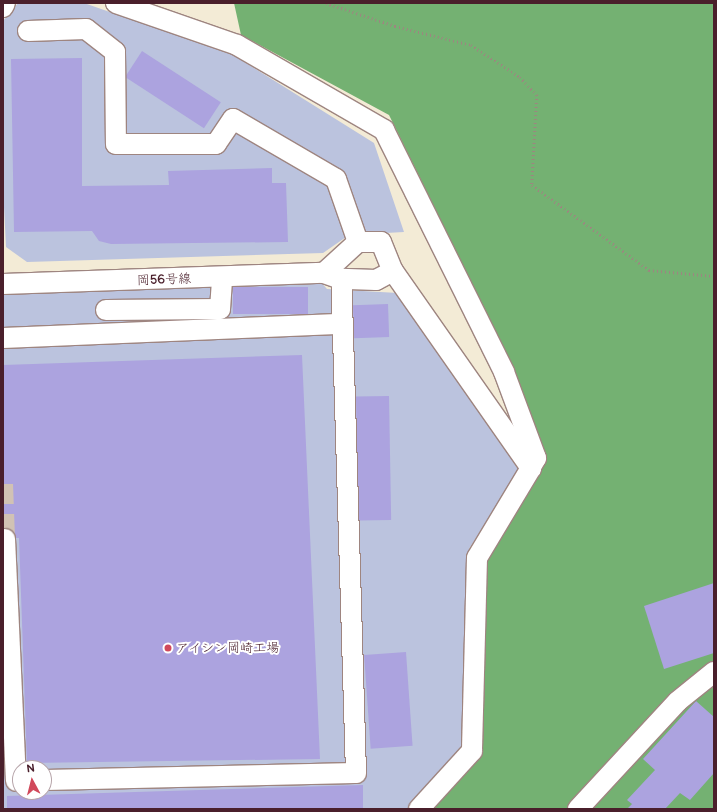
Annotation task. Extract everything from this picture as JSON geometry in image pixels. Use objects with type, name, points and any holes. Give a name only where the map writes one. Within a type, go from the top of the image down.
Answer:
[{"type":"street","points":[[3,7],[5,3]]},
{"type":"street","points":[[116,3],[237,45],[384,130],[504,372],[536,458],[478,558],[472,751],[419,809]]},
{"type":"street","points":[[28,31],[86,29],[115,52],[116,144],[216,144],[233,119],[336,179],[358,242]]},
{"type":"street","points":[[358,242],[381,242],[393,271],[531,468]]},
{"type":"street","points":[[52,780],[356,773],[343,324],[332,276],[358,242]]},
{"type":"street","name":"岡56号線","points":[[3,284],[332,276],[376,280],[393,271]]},
{"type":"street","points":[[106,310],[220,309],[222,279]]},
{"type":"street","points":[[3,338],[343,324]]},
{"type":"street","points":[[5,539],[8,726],[12,770]]},
{"type":"street","points":[[578,809],[678,701],[714,672]]},
{"type":"path","points":[[326,3],[395,26],[471,45],[520,77],[537,96],[532,185],[649,270],[714,276]]},
{"type":"shaded area","points":[[18,3],[84,3],[233,55],[374,143],[404,232],[349,235],[323,253],[27,262],[6,247],[3,187],[3,21]]},
{"type":"shaded area","points":[[319,280],[327,289],[398,293],[519,470],[469,549],[465,749],[408,809],[3,809],[3,292]]},
{"type":"green space","points":[[234,3],[714,3],[714,809],[432,809],[480,752],[481,568],[545,460],[510,361],[389,115],[241,35]]},
{"type":"building","points":[[142,51],[221,102],[204,128],[125,77]]},
{"type":"building","points":[[82,58],[82,186],[169,185],[168,171],[272,168],[272,183],[286,183],[288,242],[111,244],[99,241],[92,231],[14,232],[11,59]]},
{"type":"building","points":[[233,287],[308,287],[308,314],[233,314]]},
{"type":"building","points":[[388,304],[389,337],[354,338],[353,305]]},
{"type":"building","name":"アイシン岡崎工場","points":[[302,355],[320,759],[52,763],[52,760],[27,760],[19,538],[16,538],[11,529],[3,528],[3,365]]},
{"type":"building","points":[[389,396],[391,520],[358,521],[356,397]]},
{"type":"building","points":[[714,583],[714,653],[664,669],[644,606]]},
{"type":"building","points":[[406,652],[413,746],[371,749],[364,655]]},
{"type":"building","points":[[696,701],[714,717],[714,773],[690,800],[680,793],[665,809],[627,809],[632,804],[627,800],[655,770],[643,759]]},
{"type":"building","points":[[363,785],[363,809],[7,809],[7,796],[12,796],[12,800],[52,800],[52,795]]},
{"type":"tunnel","points":[[3,484],[5,539]]},
{"type":"place","name":"アイシン岡崎工場","points":[[168,648]]}]
